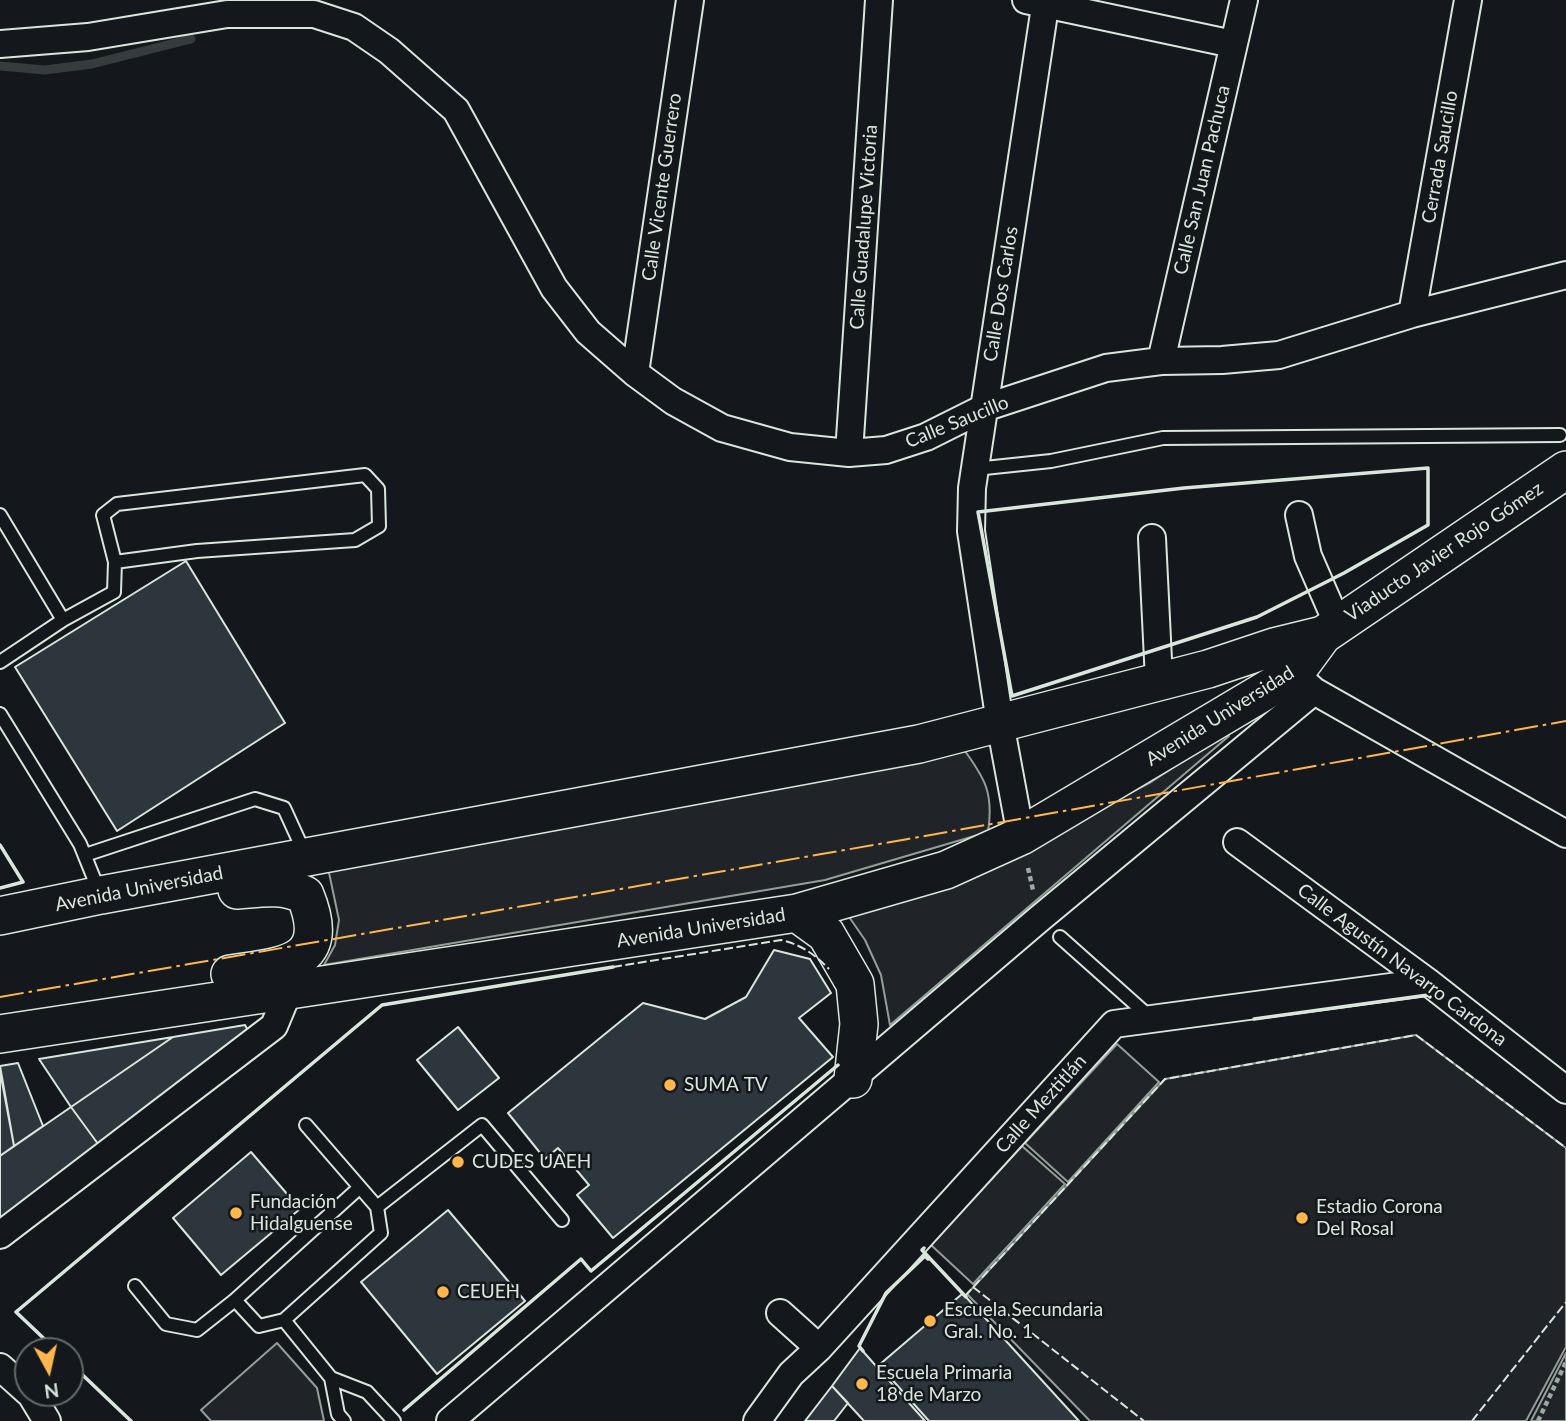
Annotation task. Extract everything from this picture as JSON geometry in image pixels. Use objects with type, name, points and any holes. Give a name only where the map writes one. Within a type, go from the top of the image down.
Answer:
[{"type":"main road","name":"Viaducto Javier Rojo Gómez","points":[[1330,630],[1563,452]]},
{"type":"main road","name":"Avenida Universidad","points":[[3,1033],[797,912],[946,870],[1021,836],[1294,670],[1330,630]]},
{"type":"main road","name":"Avenida Universidad","points":[[0,916],[919,744],[1208,669],[1294,670]]},
{"type":"main road","points":[[3,1033],[33,1013],[57,1002],[276,967],[304,956],[314,940],[313,914],[305,895],[290,888],[272,887],[169,897],[101,895]]},
{"type":"main road","points":[[797,912],[826,934],[855,984],[859,1024],[853,1079]]},
{"type":"street","name":"Calle Vicente Guerrero","points":[[635,373],[690,0]]},
{"type":"street","name":"Calle Guadalupe Victoria","points":[[849,453],[879,0]]},
{"type":"street","name":"Calle San Juan Pachuca","points":[[1161,361],[1244,0]]},
{"type":"street","name":"Cerrada Saucillo","points":[[1412,314],[1468,0]]},
{"type":"street","points":[[1039,1],[1233,44]]},
{"type":"street","name":"Calle Dos Carlos","points":[[1021,836],[1000,723],[971,531],[972,488],[1039,1]]},
{"type":"street","name":"Calle Saucillo","points":[[0,44],[88,37],[227,14],[314,13],[354,27],[389,51],[456,110],[554,288],[588,332],[635,373],[673,401],[722,428],[790,447],[849,453],[886,450],[926,437],[984,408],[1106,368],[1161,361],[1279,355],[1412,314],[1566,275]]},
{"type":"street","points":[[1299,515],[1330,630]]},
{"type":"street","points":[[1152,538],[1159,680]]},
{"type":"street","points":[[450,1421],[1039,919],[1294,670],[1566,834]]},
{"type":"street","name":"Calle Agustín Navarro Cardona","points":[[1237,842],[1428,982],[1566,1090]]},
{"type":"street","name":"Calle Meztitlán","points":[[757,1421],[791,1374],[819,1348],[1114,1024],[1428,982]]},
{"type":"street","points":[[0,1235],[274,1026],[289,990]]},
{"type":"street","points":[[780,1313],[819,1348]]},
{"type":"street","points":[[0,1367],[14,1379]]},
{"type":"lane","points":[[975,469],[1051,461],[1163,439],[1563,452]]},
{"type":"lane","points":[[0,662],[63,620],[114,592],[115,562],[103,515],[117,504],[365,475],[378,489],[379,526],[355,540],[197,551],[115,562]]},
{"type":"lane","points":[[0,515],[63,620]]},
{"type":"lane","points":[[0,714],[85,855],[101,895]]},
{"type":"lane","points":[[85,855],[255,799],[284,808],[307,858]]},
{"type":"lane","points":[[1060,937],[1153,1019]]},
{"type":"lane","points":[[235,1300],[259,1326],[284,1320],[382,1233],[377,1207],[306,1125]]},
{"type":"lane","points":[[377,1207],[482,1125],[562,1220]]},
{"type":"lane","points":[[135,1286],[166,1324],[197,1330],[235,1300],[359,1188]]},
{"type":"lane","points":[[284,1320],[331,1378],[338,1414],[344,1421]]},
{"type":"lane","points":[[331,1378],[367,1392],[394,1421]]},
{"type":"path","points":[[1021,836],[1039,919]]},
{"type":"path","points":[[1538,1421],[1566,1362]]},
{"type":"shaded area","points":[[1226,733],[1229,736],[890,1025],[881,975],[865,940],[847,914],[1073,823],[1151,782]]},
{"type":"shaded area","points":[[962,747],[986,786],[990,807],[988,832],[825,880],[324,965],[335,945],[339,920],[328,868]]},
{"type":"shaded area","name":"Estadio Corona Del Rosal","points":[[1416,1035],[1566,1148],[1566,1347],[1526,1421],[1090,1421],[967,1294],[1165,1079]]},
{"type":"shaded area","points":[[1117,1044],[1159,1082],[1068,1182],[1025,1143]]},
{"type":"shaded area","points":[[1022,1146],[1065,1184],[973,1284],[931,1245]]},
{"type":"shaded area","points":[[277,1343],[317,1388],[324,1421],[211,1421],[201,1410]]},
{"type":"shaded area","points":[[1566,1353],[1566,1421],[1531,1421]]},
{"type":"building","points":[[186,561],[285,723],[117,831],[15,667]]},
{"type":"building","name":"SUMA TV","points":[[774,950],[810,959],[831,993],[799,1018],[833,1057],[613,1238],[577,1195],[589,1185],[558,1148],[545,1159],[508,1113],[643,1003],[705,1019],[746,997]]},
{"type":"building","points":[[245,1025],[251,1036],[101,1148],[71,1107],[173,1037]]},
{"type":"building","points":[[458,1027],[499,1078],[458,1110],[417,1060]]},
{"type":"building","points":[[173,1037],[71,1107],[39,1059]]},
{"type":"building","points":[[18,1063],[43,1126],[14,1146],[0,1066]]},
{"type":"building","points":[[0,1071],[14,1146],[0,1156]]},
{"type":"building","points":[[71,1107],[101,1148],[0,1224],[0,1156]]},
{"type":"building","name":"Fundación Hidalguense","points":[[251,1152],[300,1209],[221,1275],[173,1218]]},
{"type":"building","name":"CEUEH","points":[[448,1210],[525,1301],[437,1374],[361,1282]]},
{"type":"building","name":"Escuela Secundaria Gral. No. 1","points":[[962,1294],[1079,1421],[929,1421],[879,1365]]},
{"type":"building","name":"Escuela Primaria 18 de Marzo","points":[[860,1348],[925,1421],[864,1421],[832,1386]]},
{"type":"building","points":[[832,1386],[848,1403],[834,1421],[805,1421]]},
{"type":"waterway","points":[[0,66],[45,70],[92,64],[191,39]]},
{"type":"fence","points":[[613,967],[781,940],[807,951],[829,969]]},
{"type":"fence","points":[[965,1296],[1165,1079],[1416,1035],[1566,1148]]},
{"type":"fence","points":[[973,1287],[1144,1421]]},
{"type":"fence","points":[[1472,1421],[1566,1302]]},
{"type":"wall","points":[[1428,468],[1428,525],[1344,573],[1257,617],[1012,696],[978,512],[1184,488],[1428,468]]},
{"type":"wall","points":[[0,845],[23,882],[0,888]]},
{"type":"wall","points":[[42,1337],[16,1312],[382,1005],[613,967]]},
{"type":"wall","points":[[1254,1019],[1428,995],[1430,997]]},
{"type":"wall","points":[[404,1410],[581,1259],[591,1271],[838,1065]]},
{"type":"wall","points":[[924,1248],[922,1250],[966,1297]]},
{"type":"wall","points":[[863,1351],[859,1346],[886,1293],[925,1256],[928,1259]]},
{"type":"wall","points":[[84,1376],[131,1421]]},
{"type":"power","points":[[0,997],[1566,721]]},
{"type":"place","name":"SUMA TV","points":[[670,1085]]},
{"type":"place","name":"CUDES UAEH","points":[[458,1162]]},
{"type":"place","name":"Fundación Hidalguense","points":[[236,1213]]},
{"type":"place","name":"Estadio Corona Del Rosal","points":[[1302,1218]]},
{"type":"place","name":"CEUEH","points":[[443,1292]]},
{"type":"place","name":"Escuela Secundaria Gral. No. 1","points":[[930,1321]]},
{"type":"place","name":"Escuela Primaria 18 de Marzo","points":[[862,1384]]}]
